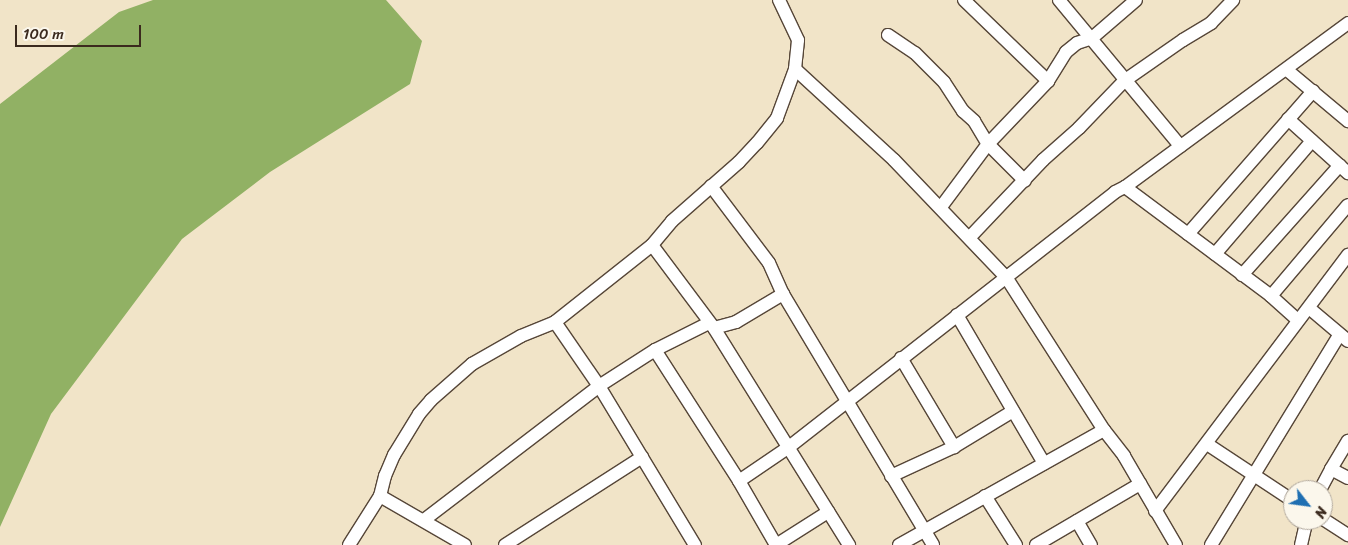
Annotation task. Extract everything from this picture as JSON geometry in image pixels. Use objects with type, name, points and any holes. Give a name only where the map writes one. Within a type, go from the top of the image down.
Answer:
[{"type":"street","points":[[349,545],[380,496],[385,476],[394,455],[419,414],[431,400],[478,360],[521,336],[555,322],[652,245],[672,220],[739,162],[777,118],[796,69],[798,40],[779,0]]},
{"type":"street","points":[[964,0],[1048,81]]},
{"type":"street","points":[[1059,0],[1180,146]]},
{"type":"street","points":[[941,207],[988,144],[1048,81],[1066,52],[1077,43],[1092,38],[1134,0]]},
{"type":"street","points":[[970,237],[1043,160],[1079,128],[1124,80],[1211,23],[1233,0]]},
{"type":"street","points":[[738,481],[789,447],[900,358],[1114,192],[1125,187],[1287,70],[1348,23]]},
{"type":"street","points":[[888,35],[914,53],[944,82],[963,110],[974,121],[988,144],[1025,181]]},
{"type":"street","points":[[796,69],[894,160],[970,237],[1006,277],[1104,430],[1124,456],[1176,545]]},
{"type":"street","points":[[1287,70],[1348,121]]},
{"type":"street","points":[[1188,234],[1313,91]]},
{"type":"street","points":[[1242,275],[1344,169],[1288,119]]},
{"type":"street","points":[[1215,254],[1312,141]]},
{"type":"street","points":[[711,186],[768,263],[783,294],[933,545]]},
{"type":"street","points":[[1125,187],[1271,296],[1298,320]]},
{"type":"street","points":[[1271,296],[1348,205]]},
{"type":"street","points":[[652,245],[711,326],[850,545]]},
{"type":"street","points":[[1155,511],[1348,255]]},
{"type":"street","points":[[424,520],[599,386],[655,350],[711,326],[736,322],[783,294]]},
{"type":"street","points":[[1211,545],[1252,476],[1343,338],[1309,308]]},
{"type":"street","points":[[956,315],[1044,463]]},
{"type":"street","points":[[555,322],[599,386],[695,545]]},
{"type":"street","points":[[655,350],[776,545],[828,512]]},
{"type":"street","points":[[900,358],[954,447]]},
{"type":"street","points":[[891,476],[954,447],[1013,411]]},
{"type":"street","points":[[899,545],[1104,430]]},
{"type":"street","points":[[1325,480],[1348,441]]},
{"type":"street","points":[[1207,444],[1252,476],[1283,495]]},
{"type":"street","points":[[505,545],[642,457]]},
{"type":"street","points":[[1331,469],[1348,478]]},
{"type":"street","points":[[1036,545],[1140,484]]},
{"type":"street","points":[[380,496],[465,545]]},
{"type":"street","points":[[985,496],[1016,545]]},
{"type":"street","points":[[1076,521],[1091,545]]},
{"type":"street","points":[[1333,525],[1348,535]]},
{"type":"street","points":[[1301,545],[1305,530]]},
{"type":"green space","points":[[153,0],[386,0],[422,41],[410,84],[270,172],[182,239],[51,414],[0,527],[0,104],[119,12]]}]
